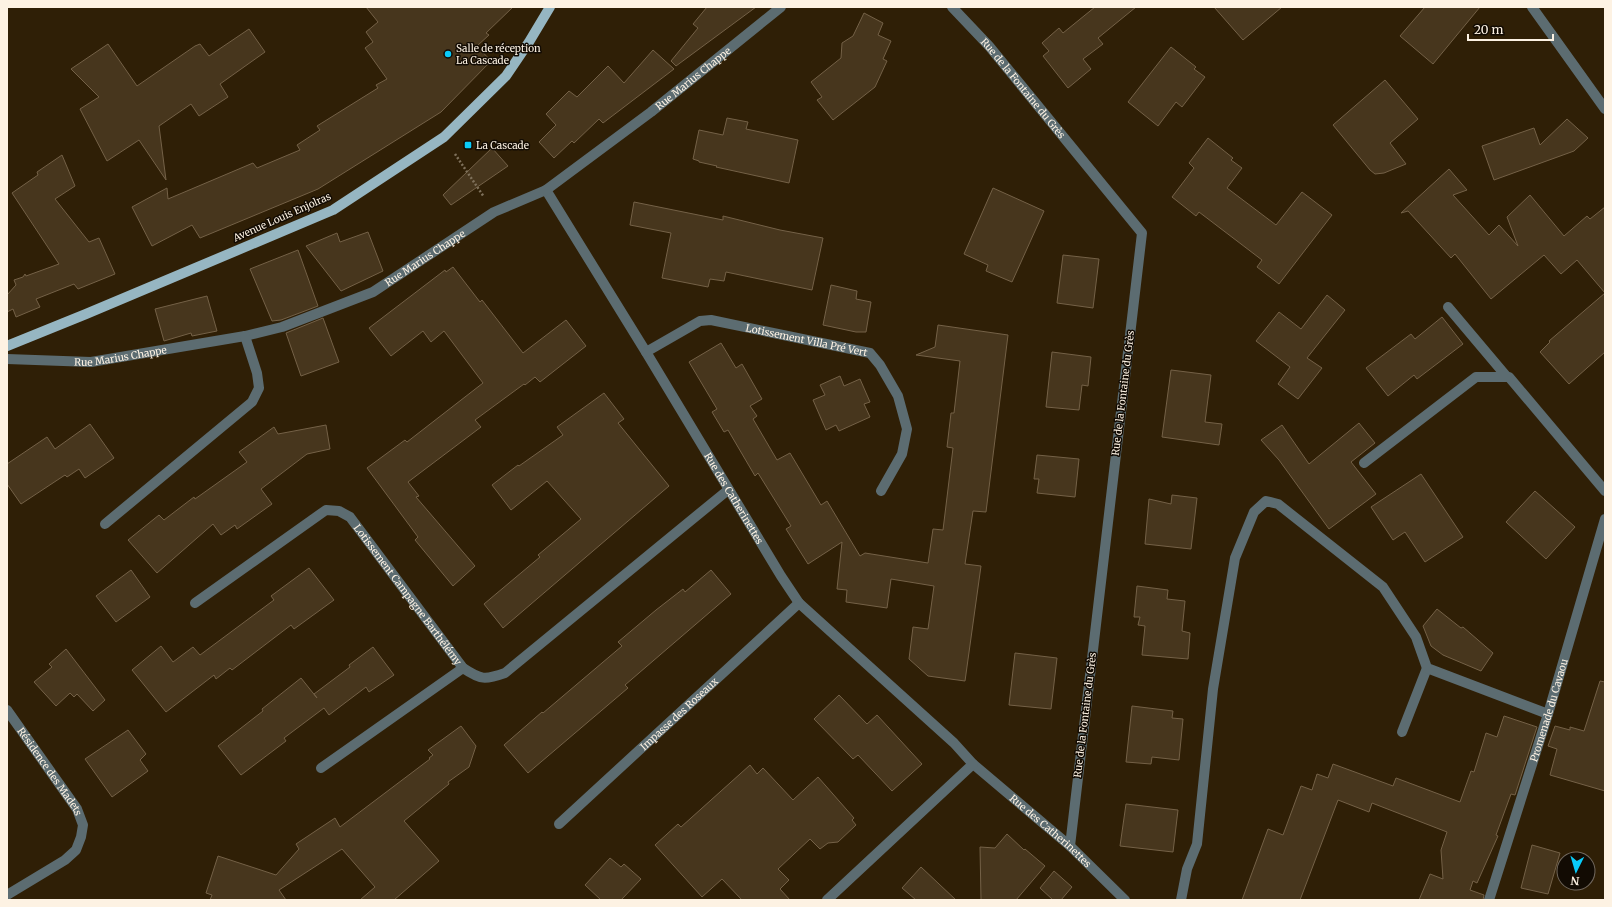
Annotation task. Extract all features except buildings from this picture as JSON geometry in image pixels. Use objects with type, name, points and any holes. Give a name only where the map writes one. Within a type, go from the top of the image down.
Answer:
[{"type":"main road","name":"Avenue Louis Enjolras","points":[[7,346],[333,210],[444,137],[506,76],[550,7]]},
{"type":"street","name":"Rue Marius Chappe","points":[[7,359],[90,362],[245,336],[282,328],[373,292],[494,212],[546,190],[651,112],[781,7]]},
{"type":"street","name":"Rue de la Fontaine du Grès","points":[[952,7],[989,46],[1142,233],[1070,846]]},
{"type":"street","points":[[1532,7],[1605,109]]},
{"type":"street","name":"Rue des Catherinettes","points":[[546,190],[799,604],[954,743],[973,764],[1070,846],[1125,900]]},
{"type":"street","points":[[1448,307],[1605,491]]},
{"type":"street","name":"Lotissement Villa Pré Vert","points":[[646,352],[700,321],[711,320],[870,353],[880,365],[898,396],[907,429],[902,454],[881,491]]},
{"type":"street","points":[[105,524],[252,402],[259,388],[257,373],[245,336]]},
{"type":"street","points":[[1364,463],[1476,377],[1508,377]]},
{"type":"street","name":"Lotissement Campagne Barthélémy","points":[[195,603],[326,510],[339,511],[350,517],[463,668],[476,677],[490,678],[505,673],[728,490]]},
{"type":"street","points":[[1181,900],[1187,869],[1197,844],[1213,689],[1235,558],[1254,512],[1266,501],[1278,504],[1382,587],[1416,637],[1427,668],[1402,732]]},
{"type":"street","name":"Promenade du Cavaou","points":[[1489,900],[1548,714],[1605,519]]},
{"type":"street","name":"Impasse des Roseaux","points":[[559,824],[799,604]]},
{"type":"street","name":"Lotissement Campagne Barthélémy","points":[[321,768],[463,668]]},
{"type":"street","points":[[1427,668],[1548,714]]},
{"type":"street","name":"Résidence des Madets","points":[[7,710],[77,809],[83,825],[81,837],[76,850],[65,860],[7,895]]},
{"type":"street","points":[[827,900],[973,764]]},
{"type":"path","points":[[444,137],[494,212]]},
{"type":"place","name":"Salle de réception La Cascade","points":[[448,54]]},
{"type":"place","name":"La Cascade","points":[[468,145]]}]
